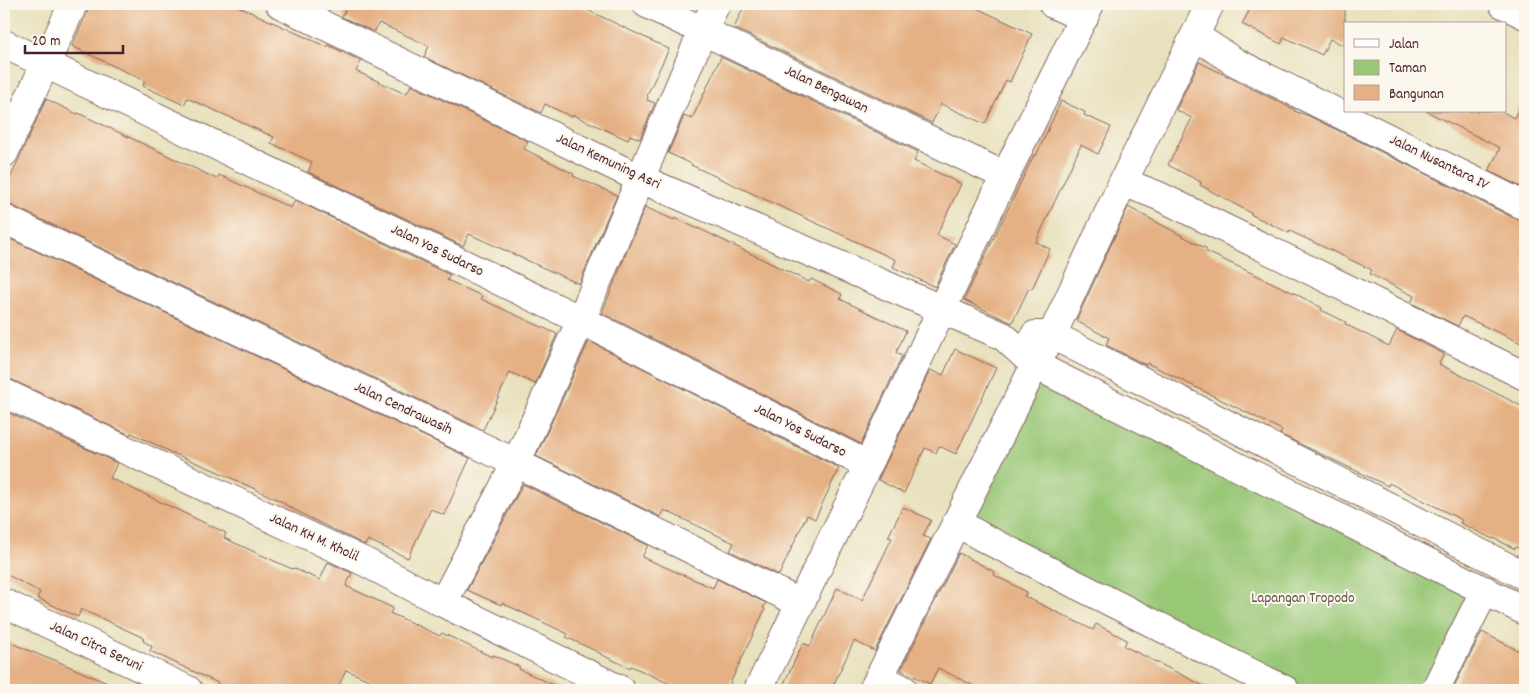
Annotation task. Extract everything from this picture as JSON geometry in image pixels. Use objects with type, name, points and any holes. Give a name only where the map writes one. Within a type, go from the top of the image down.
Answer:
[{"type":"street","points":[[4,153],[73,4]]},
{"type":"street","name":"Jalan Kemuning Asri","points":[[280,4],[641,178],[1003,336]]},
{"type":"street","name":"Jalan Bengawan","points":[[648,4],[1005,176]]},
{"type":"street","points":[[443,603],[516,463],[581,320],[703,30],[716,4]]},
{"type":"street","points":[[758,690],[868,465],[1005,176],[1087,11],[1053,4]]},
{"type":"street","points":[[904,690],[876,684],[1035,364],[1052,334],[1123,182],[1210,4]]},
{"type":"street","points":[[1503,4],[1525,15]]},
{"type":"street","name":"Jalan Nusantara IV","points":[[1195,36],[1235,62],[1525,206]]},
{"type":"street","name":"Jalan Yos Sudarso","points":[[4,44],[581,320],[868,465]]},
{"type":"street","points":[[1123,182],[1159,196],[1525,376]]},
{"type":"street","name":"Jalan Cendrawasih","points":[[4,219],[516,463],[800,603]]},
{"type":"street","points":[[1003,336],[1052,334],[1525,576]]},
{"type":"street","points":[[1003,336],[1035,364],[1525,611]]},
{"type":"street","name":"Jalan KH M. Kholil","points":[[4,394],[365,562],[443,603],[622,690]]},
{"type":"street","points":[[957,522],[1285,690]]},
{"type":"street","points":[[1435,690],[1485,590]]},
{"type":"street","name":"Jalan Citra Seruni","points":[[4,603],[188,690]]},
{"type":"green space","name":"Lapangan Tropodo","points":[[1035,365],[1485,590],[1435,690],[1285,690],[957,522]]},
{"type":"building","points":[[91,4],[233,4],[361,61],[356,71],[403,93],[407,93],[411,85],[528,141],[524,149],[574,174],[573,176],[617,195],[579,284],[469,234],[463,246],[308,172],[312,162],[271,143],[274,137],[187,98],[184,105],[143,86],[145,81],[72,46]]},
{"type":"building","points":[[338,4],[575,4],[669,49],[647,95],[647,100],[655,103],[640,139],[630,135],[628,140],[545,104],[541,113],[424,57],[429,46],[379,23],[374,32],[342,17],[346,8]]},
{"type":"building","points":[[745,4],[968,4],[1032,34],[1010,82],[1006,80],[985,124],[941,104],[932,123],[734,28]]},
{"type":"building","points":[[1253,4],[1345,4],[1344,46],[1330,39],[1322,55],[1284,37],[1281,44],[1242,24]]},
{"type":"building","points":[[721,57],[918,152],[914,161],[961,184],[937,235],[955,244],[935,287],[893,267],[896,260],[668,153],[684,116],[692,119]]},
{"type":"building","points":[[1199,62],[1294,111],[1309,116],[1525,222],[1525,345],[1463,316],[1458,326],[1411,303],[1414,296],[1370,274],[1372,270],[1250,214],[1200,185],[1201,182],[1168,165],[1192,118],[1176,110]]},
{"type":"building","points":[[1525,96],[1525,189],[1489,171],[1500,148],[1428,112],[1503,112],[1514,118]]},
{"type":"building","points":[[46,99],[217,179],[219,175],[291,208],[295,200],[450,275],[447,280],[482,296],[481,299],[557,334],[535,384],[510,372],[483,430],[11,205],[4,204],[4,192]]},
{"type":"building","points":[[1061,101],[1085,112],[1084,115],[1111,127],[1098,154],[1081,145],[1036,242],[1050,249],[1032,289],[1029,288],[1012,323],[964,300],[1034,155],[1036,156]]},
{"type":"building","points":[[645,207],[698,228],[809,282],[811,279],[842,294],[840,299],[906,331],[896,353],[902,356],[861,444],[602,313]]},
{"type":"building","points":[[1128,207],[1207,249],[1205,251],[1294,293],[1322,308],[1321,310],[1346,322],[1345,324],[1389,346],[1397,330],[1444,354],[1439,364],[1525,408],[1525,552],[1460,523],[1462,520],[1389,483],[1388,486],[1304,446],[1280,434],[1282,430],[1147,363],[1146,365],[1106,345],[1109,338],[1076,321]]},
{"type":"building","points":[[4,236],[470,458],[444,515],[431,509],[408,558],[368,540],[365,545],[306,516],[285,503],[131,433],[130,435],[4,376]]},
{"type":"building","points":[[589,341],[839,468],[815,519],[807,515],[779,575],[730,551],[734,543],[664,510],[661,517],[536,456]]},
{"type":"building","points":[[955,349],[996,368],[956,454],[939,446],[936,453],[925,448],[904,493],[878,480],[930,370],[943,375]]},
{"type":"building","points":[[7,412],[117,463],[110,478],[226,533],[224,538],[320,580],[328,562],[352,573],[346,586],[393,608],[390,613],[440,636],[442,633],[492,657],[493,655],[564,690],[392,690],[346,670],[337,690],[214,690],[218,683],[150,651],[152,646],[143,641],[144,638],[81,609],[78,617],[37,598],[40,592],[4,573],[4,419]]},
{"type":"building","points":[[523,484],[648,545],[642,557],[713,588],[717,579],[766,603],[763,608],[765,609],[727,690],[683,690],[600,654],[566,637],[568,634],[502,603],[501,605],[467,590]]},
{"type":"building","points":[[903,507],[931,520],[923,536],[931,539],[875,651],[854,641],[831,690],[781,690],[803,643],[810,646],[837,588],[862,600],[892,538],[888,537]]},
{"type":"building","points":[[959,553],[995,572],[994,575],[1027,592],[1024,596],[1093,630],[1096,624],[1127,640],[1124,646],[1212,690],[982,690],[938,668],[930,684],[901,670]]},
{"type":"building","points":[[1482,632],[1525,654],[1525,690],[1452,690]]},
{"type":"building","points":[[4,640],[50,658],[123,690],[4,690]]}]
